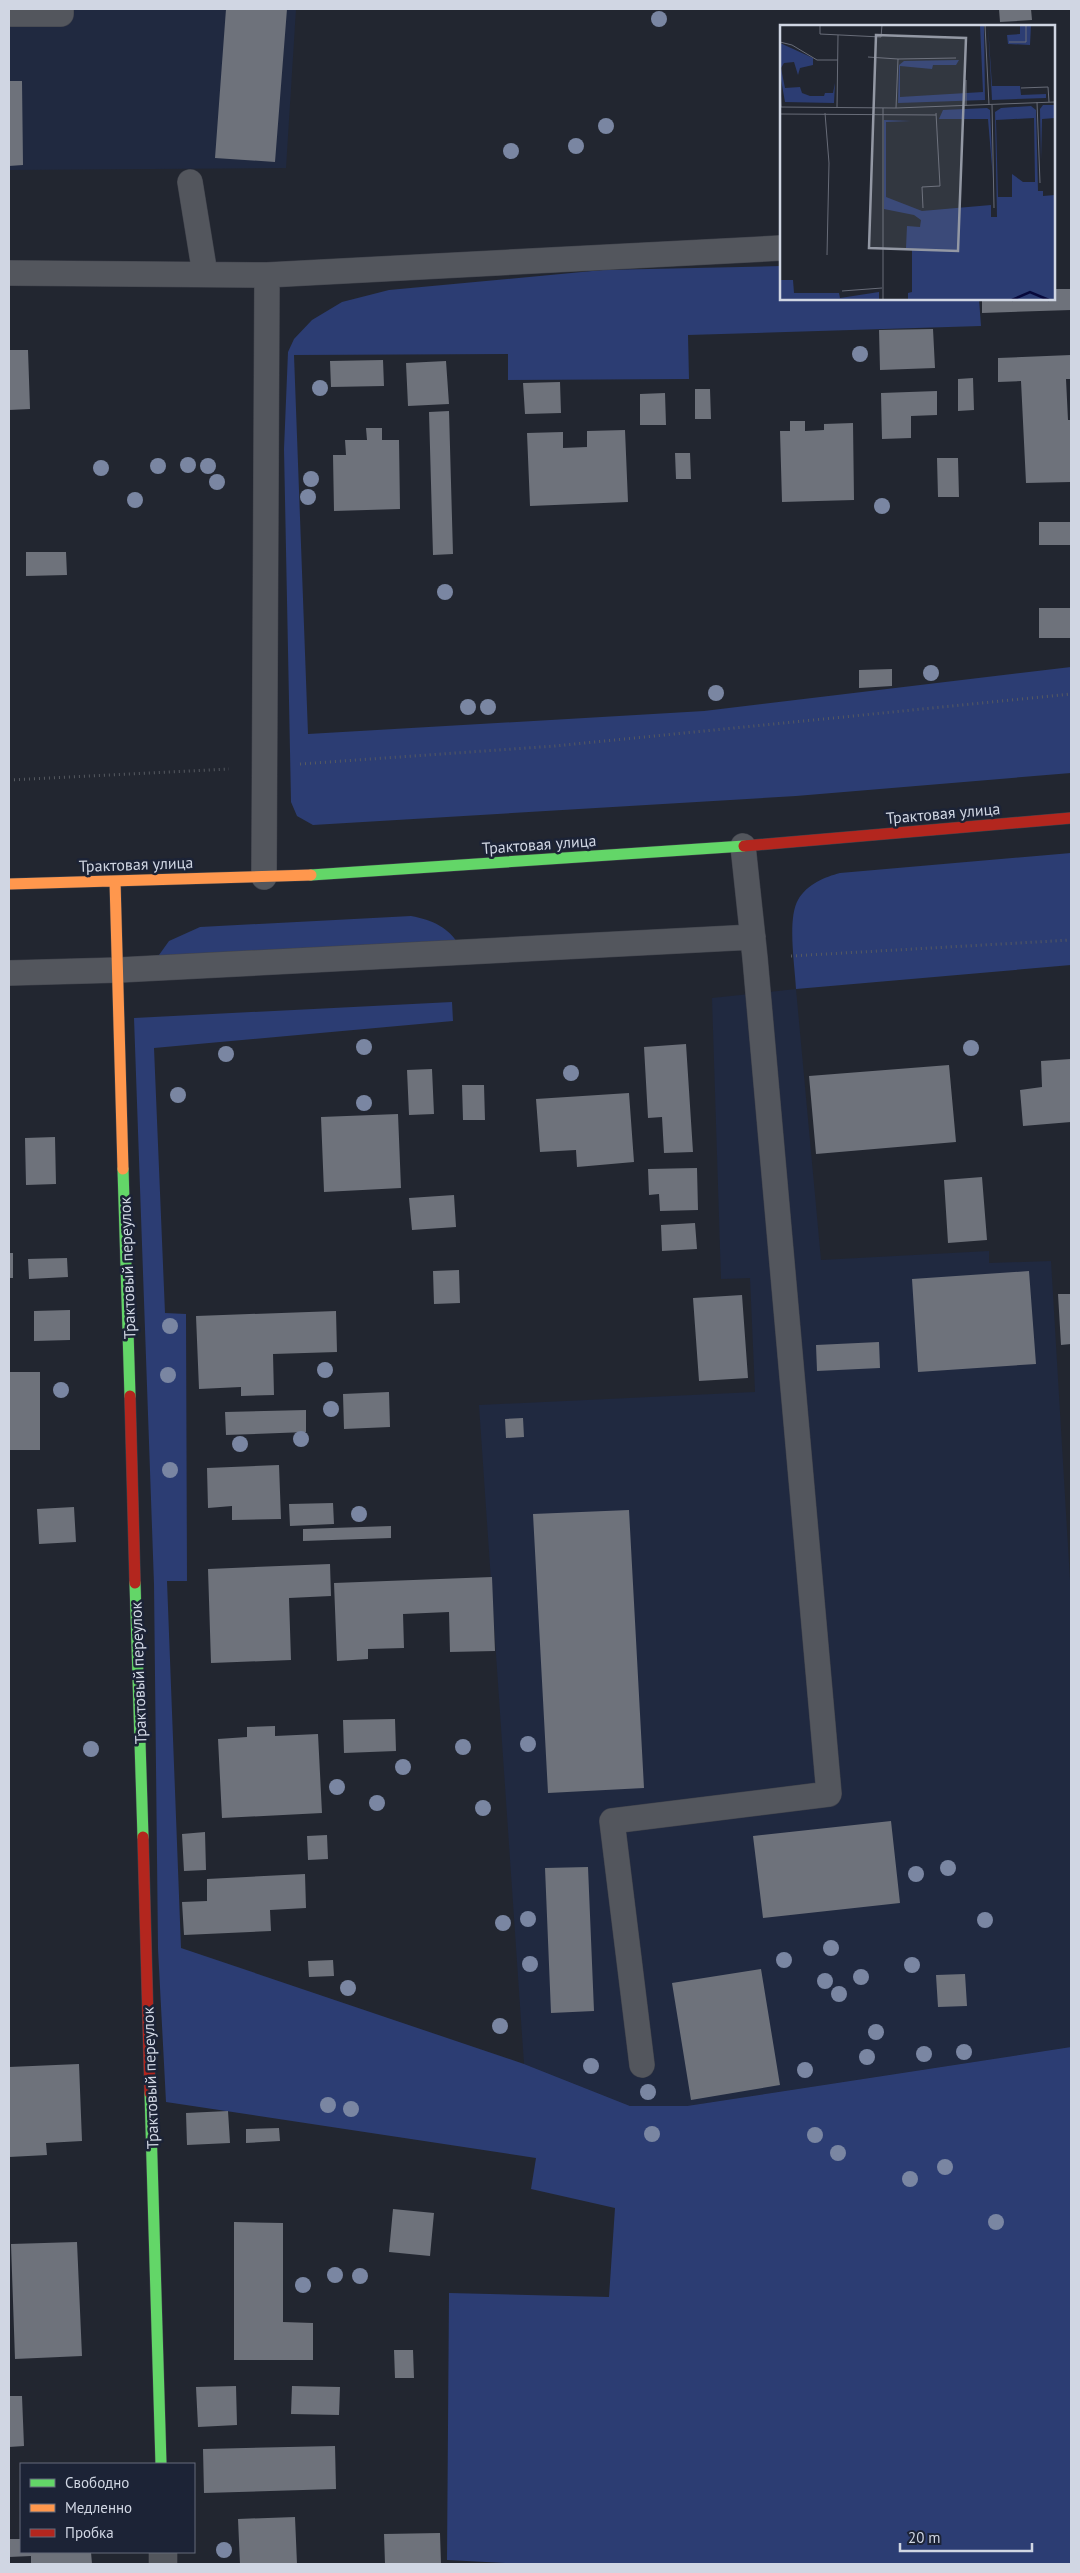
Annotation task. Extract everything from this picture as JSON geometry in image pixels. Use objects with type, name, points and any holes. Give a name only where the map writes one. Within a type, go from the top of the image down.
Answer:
[{"type":"main road","name":"Трактовая улица","points":[[9,884],[264,877],[743,846],[1071,818]]},
{"type":"main road","name":"Трактовый переулок","points":[[115,881],[160,2463]]},
{"type":"lane","points":[[9,14],[61,14],[61,9]]},
{"type":"lane","points":[[190,182],[205,274]]},
{"type":"lane","points":[[9,273],[267,275],[780,248]]},
{"type":"lane","points":[[264,877],[267,275]]},
{"type":"lane","points":[[642,2065],[612,1821],[828,1794],[743,846]]},
{"type":"lane","points":[[9,973],[118,970],[752,937]]},
{"type":"path","points":[[9,780],[265,767],[555,746],[1071,694]]},
{"type":"shaded area","points":[[9,9],[296,9],[286,168],[9,170]]},
{"type":"shaded area","points":[[780,266],[780,300],[979,300],[981,326],[688,335],[689,379],[508,380],[508,354],[294,355],[308,734],[704,711],[1071,667],[1071,773],[796,796],[313,825],[297,816],[291,802],[284,449],[288,352],[294,339],[312,320],[342,302],[389,290],[603,270]]},
{"type":"shaded area","points":[[1071,853],[1071,965],[796,989],[792,931],[795,908],[802,894],[811,885],[822,879],[840,873]]},
{"type":"shaded area","points":[[411,916],[439,925],[460,946],[154,962],[169,941],[200,927]]},
{"type":"shaded area","points":[[796,989],[821,1260],[989,1251],[989,1263],[1051,1261],[1071,1597],[1071,2047],[687,2106],[630,2106],[524,2064],[479,1405],[755,1392],[750,1278],[721,1279],[712,998]]},
{"type":"shaded area","points":[[452,1002],[453,1021],[154,1048],[165,1313],[186,1314],[187,1581],[167,1581],[181,1948],[524,2064],[630,2106],[687,2106],[1071,2047],[1071,2564],[525,2564],[447,2560],[449,2293],[609,2297],[615,2208],[531,2189],[536,2158],[166,2102],[158,1949],[154,1584],[134,1018]]},
{"type":"building","points":[[226,9],[287,9],[275,162],[215,158]]},
{"type":"building","points":[[999,9],[1031,9],[1032,20],[1000,22]]},
{"type":"building","points":[[9,81],[22,81],[23,165],[9,166]]},
{"type":"building","points":[[1055,289],[1071,289],[1071,310],[982,313],[982,300],[1055,300]]},
{"type":"building","points":[[933,329],[935,368],[880,370],[879,330]]},
{"type":"building","points":[[9,350],[28,350],[30,409],[9,410]]},
{"type":"building","points":[[1071,355],[1071,379],[1066,379],[1068,420],[1071,420],[1071,482],[1026,483],[1021,381],[998,382],[998,358]]},
{"type":"building","points":[[383,360],[384,386],[331,387],[330,361]]},
{"type":"building","points":[[446,361],[449,404],[408,406],[406,363]]},
{"type":"building","points":[[973,378],[974,410],[958,411],[958,379]]},
{"type":"building","points":[[560,382],[561,413],[525,414],[523,383]]},
{"type":"building","points":[[695,389],[710,389],[711,419],[695,419]]},
{"type":"building","points":[[937,391],[937,415],[911,416],[911,438],[882,439],[881,393]]},
{"type":"building","points":[[665,393],[666,425],[640,425],[640,394]]},
{"type":"building","points":[[449,411],[453,554],[433,555],[429,412]]},
{"type":"building","points":[[790,421],[805,421],[805,431],[824,430],[824,424],[853,423],[854,500],[782,502],[780,431],[790,431]]},
{"type":"building","points":[[366,428],[382,428],[382,440],[399,440],[400,509],[334,511],[333,455],[346,455],[345,440],[367,440]]},
{"type":"building","points":[[625,430],[628,502],[530,506],[527,433],[563,432],[563,448],[587,447],[587,431]]},
{"type":"building","points":[[675,453],[690,453],[691,479],[676,479]]},
{"type":"building","points":[[937,458],[958,458],[959,497],[938,497]]},
{"type":"building","points":[[1039,522],[1071,522],[1071,545],[1039,545]]},
{"type":"building","points":[[26,552],[66,552],[67,575],[26,576]]},
{"type":"building","points":[[1039,608],[1071,608],[1071,638],[1039,638]]},
{"type":"building","points":[[892,669],[892,686],[859,688],[859,670]]},
{"type":"building","points":[[686,1044],[693,1152],[664,1153],[662,1117],[648,1118],[644,1047]]},
{"type":"building","points":[[1071,1059],[1071,1122],[1023,1126],[1020,1090],[1042,1087],[1041,1061]]},
{"type":"building","points":[[949,1065],[956,1142],[816,1154],[809,1076]]},
{"type":"building","points":[[432,1069],[434,1114],[409,1115],[407,1070]]},
{"type":"building","points":[[462,1085],[484,1085],[485,1120],[463,1120]]},
{"type":"building","points":[[629,1093],[634,1162],[577,1167],[576,1150],[540,1152],[536,1099]]},
{"type":"building","points":[[398,1114],[401,1188],[324,1192],[321,1117]]},
{"type":"building","points":[[55,1137],[56,1184],[26,1185],[25,1138]]},
{"type":"building","points":[[697,1168],[698,1210],[660,1211],[659,1194],[649,1195],[648,1169]]},
{"type":"building","points":[[982,1177],[987,1240],[948,1243],[944,1180]]},
{"type":"building","points":[[454,1195],[456,1227],[412,1230],[409,1198]]},
{"type":"building","points":[[695,1223],[697,1249],[662,1251],[661,1225]]},
{"type":"building","points":[[9,1253],[13,1253],[13,1278],[9,1278]]},
{"type":"building","points":[[67,1258],[68,1277],[29,1279],[28,1259]]},
{"type":"building","points":[[459,1270],[460,1303],[434,1304],[433,1271]]},
{"type":"building","points":[[1029,1271],[1036,1364],[918,1372],[912,1279]]},
{"type":"building","points":[[1058,1294],[1071,1294],[1071,1344],[1061,1345]]},
{"type":"building","points":[[742,1295],[748,1378],[699,1381],[693,1298]]},
{"type":"building","points":[[70,1310],[70,1340],[34,1341],[34,1311]]},
{"type":"building","points":[[336,1311],[337,1352],[273,1354],[274,1395],[241,1396],[241,1387],[199,1389],[196,1316]]},
{"type":"building","points":[[879,1342],[880,1368],[817,1371],[816,1345]]},
{"type":"building","points":[[9,1372],[40,1372],[40,1450],[9,1450]]},
{"type":"building","points":[[389,1392],[390,1427],[344,1429],[343,1394]]},
{"type":"building","points":[[306,1410],[306,1432],[226,1435],[225,1412]]},
{"type":"building","points":[[523,1418],[524,1437],[506,1438],[505,1419]]},
{"type":"building","points":[[279,1465],[281,1519],[232,1520],[232,1506],[208,1508],[207,1468]]},
{"type":"building","points":[[333,1503],[334,1524],[290,1526],[289,1504]]},
{"type":"building","points":[[74,1507],[76,1542],[39,1544],[37,1509]]},
{"type":"building","points":[[629,1510],[644,1788],[548,1793],[533,1514]]},
{"type":"building","points":[[391,1526],[391,1538],[303,1541],[303,1529]]},
{"type":"building","points":[[330,1564],[331,1596],[289,1598],[291,1660],[211,1663],[208,1569]]},
{"type":"building","points":[[492,1577],[495,1651],[450,1652],[449,1612],[403,1614],[404,1648],[368,1649],[368,1659],[337,1661],[334,1583]]},
{"type":"building","points":[[395,1719],[396,1751],[344,1753],[343,1720]]},
{"type":"building","points":[[275,1726],[275,1736],[318,1734],[322,1813],[222,1818],[218,1739],[247,1737],[247,1727]]},
{"type":"building","points":[[891,1821],[900,1903],[763,1918],[753,1836]]},
{"type":"building","points":[[205,1832],[206,1870],[184,1871],[182,1834]]},
{"type":"building","points":[[327,1835],[328,1859],[308,1860],[307,1836]]},
{"type":"building","points":[[588,1867],[594,2011],[551,2013],[545,1868]]},
{"type":"building","points":[[305,1874],[306,1908],[270,1910],[271,1931],[184,1935],[182,1902],[207,1901],[207,1879]]},
{"type":"building","points":[[333,1960],[334,1976],[309,1977],[308,1961]]},
{"type":"building","points":[[761,1969],[780,2085],[691,2100],[672,1983]]},
{"type":"building","points":[[965,1974],[967,2006],[938,2007],[936,1975]]},
{"type":"building","points":[[79,2064],[82,2141],[46,2143],[47,2155],[9,2157],[9,2067]]},
{"type":"building","points":[[228,2111],[230,2143],[187,2145],[186,2113]]},
{"type":"building","points":[[279,2128],[280,2141],[246,2143],[246,2129]]},
{"type":"building","points":[[393,2209],[434,2213],[430,2256],[389,2252]]},
{"type":"building","points":[[234,2222],[283,2223],[283,2322],[313,2323],[313,2360],[234,2360]]},
{"type":"building","points":[[77,2242],[82,2356],[15,2359],[11,2244]]},
{"type":"building","points":[[394,2350],[413,2350],[414,2378],[395,2378]]},
{"type":"building","points":[[236,2386],[237,2425],[198,2427],[196,2387]]},
{"type":"building","points":[[292,2386],[340,2387],[339,2415],[291,2414]]},
{"type":"building","points":[[9,2396],[22,2396],[24,2446],[9,2447]]},
{"type":"building","points":[[335,2446],[336,2489],[204,2493],[203,2449]]},
{"type":"building","points":[[295,2517],[297,2564],[240,2564],[238,2519]]},
{"type":"building","points":[[440,2533],[441,2564],[385,2564],[384,2534]]},
{"type":"building","points":[[9,2539],[20,2539],[20,2553],[91,2553],[92,2564],[31,2564],[31,2556],[9,2557]]},
{"type":"traffic: fast","points":[[311,875],[744,846]]},
{"type":"traffic: fast","points":[[123,1169],[130,1396]]},
{"type":"traffic: fast","points":[[135,1583],[143,1837]]},
{"type":"traffic: fast","points":[[150,2093],[161,2463]]},
{"type":"traffic: slow","points":[[9,884],[311,875]]},
{"type":"traffic: slow","points":[[115,881],[123,1169]]},
{"type":"traffic: jam","points":[[744,846],[1071,818]]},
{"type":"traffic: jam","points":[[130,1396],[135,1583]]},
{"type":"traffic: jam","points":[[143,1837],[150,2093]]}]
